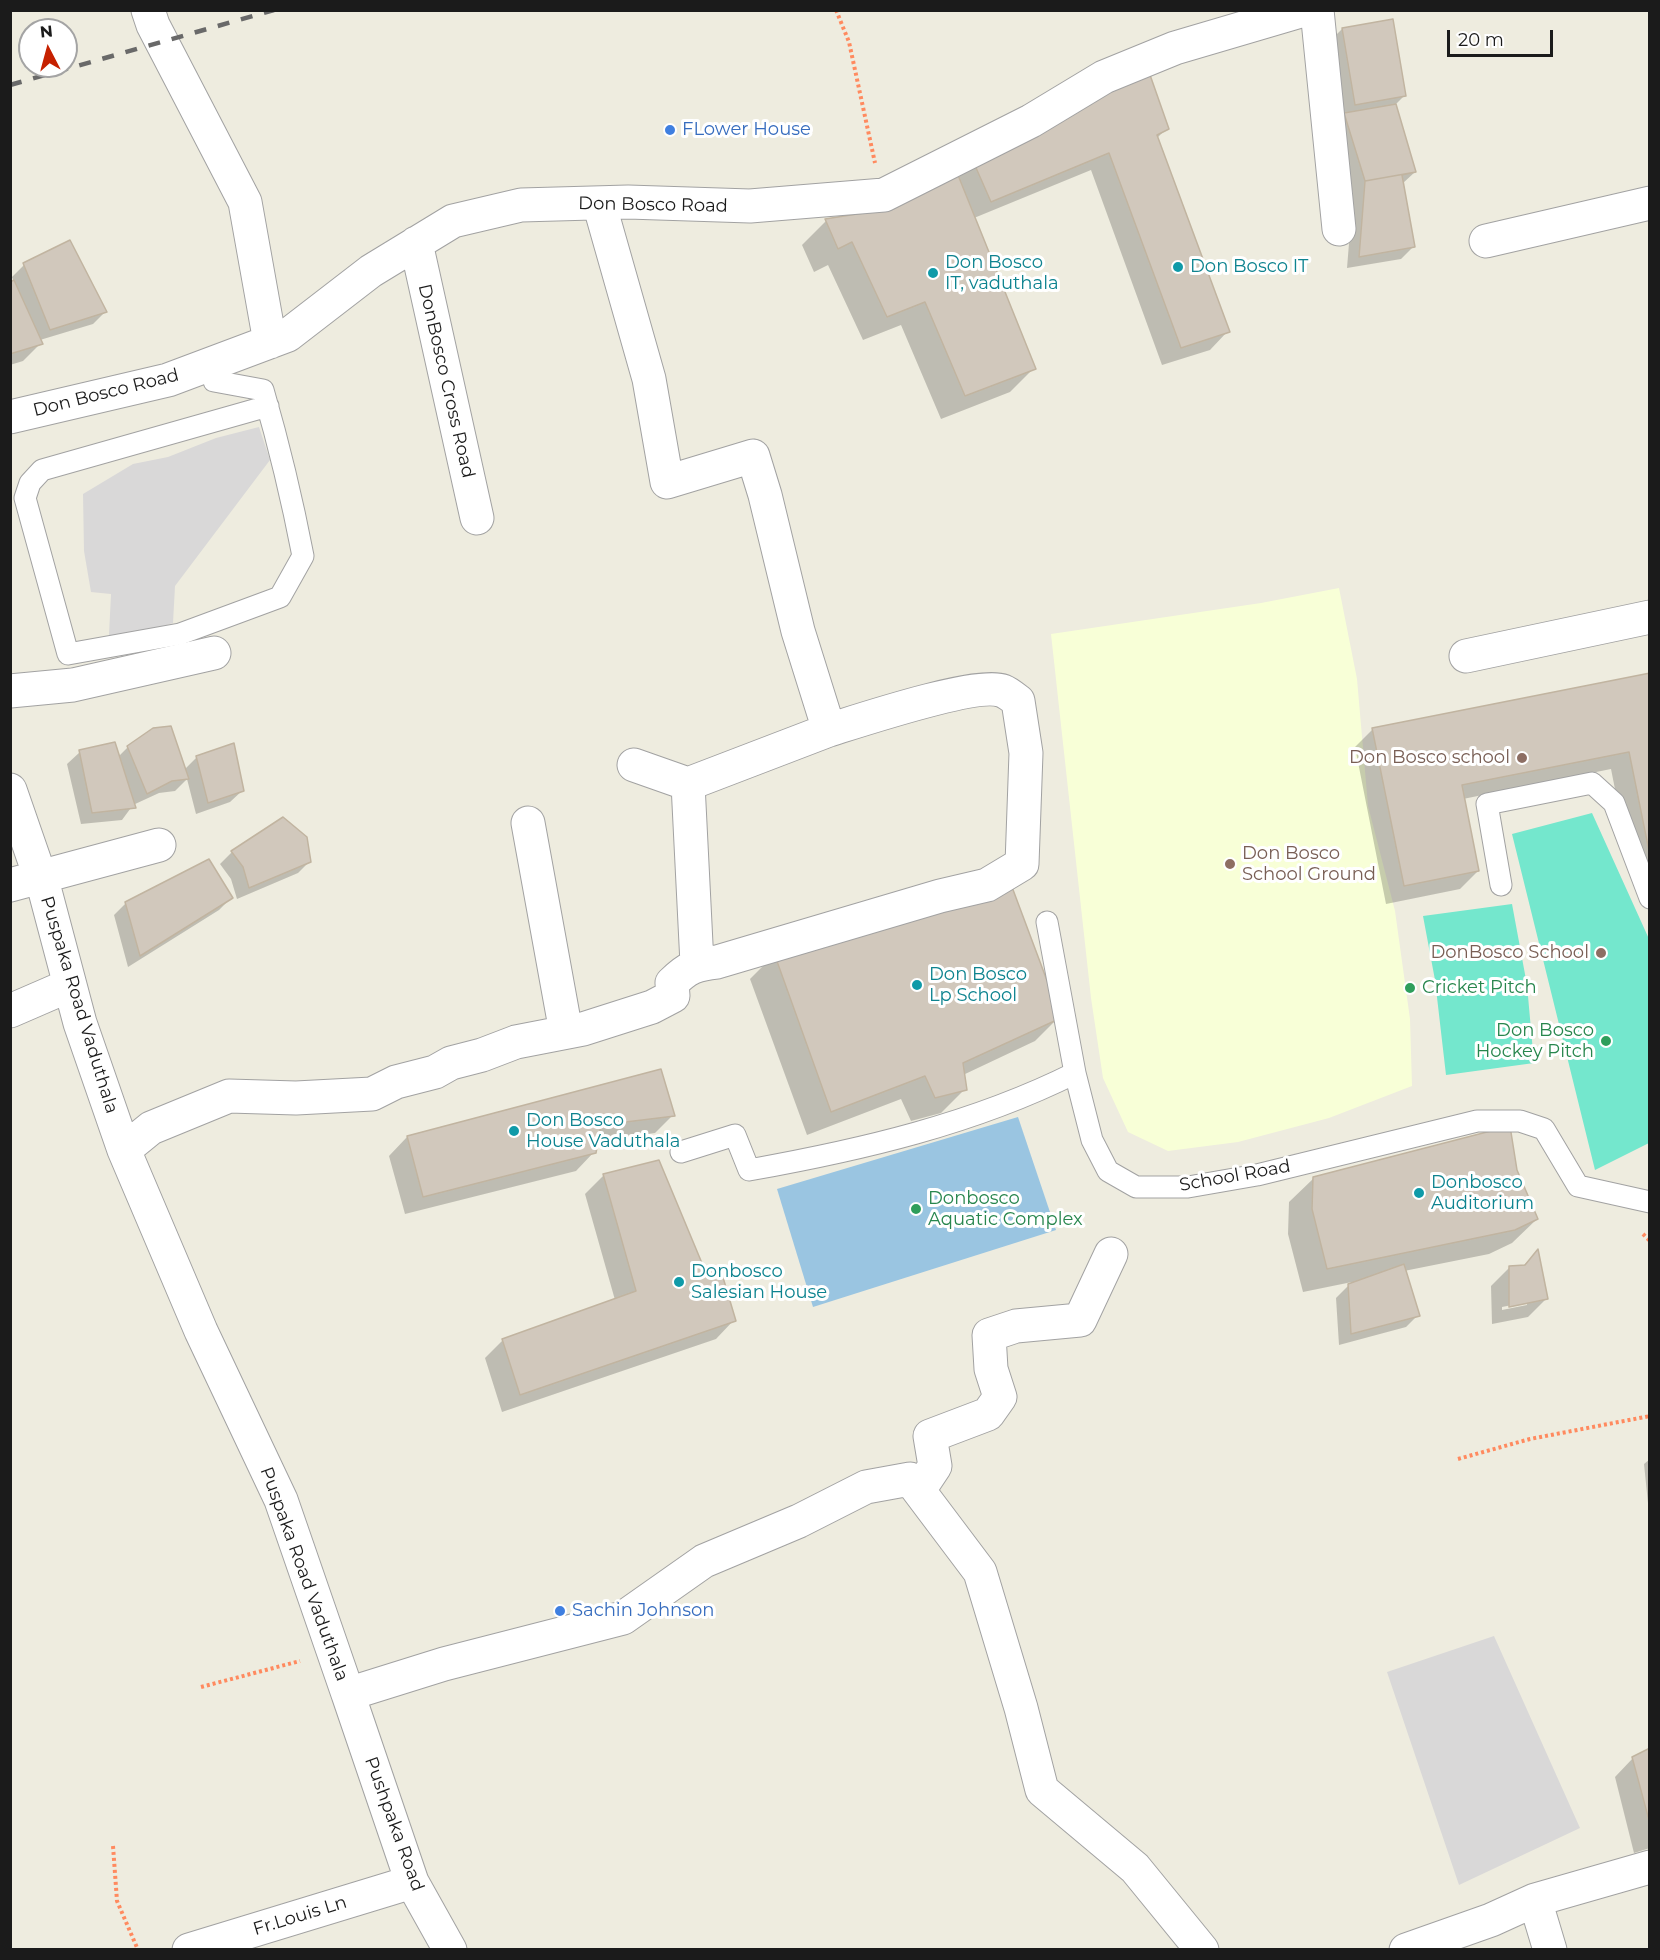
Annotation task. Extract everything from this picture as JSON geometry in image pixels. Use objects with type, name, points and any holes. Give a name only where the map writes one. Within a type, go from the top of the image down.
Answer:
[{"type":"street","points":[[148,10],[153,25],[245,202],[270,342]]},
{"type":"street","name":"Don Bosco Road","points":[[10,417],[168,380],[288,335],[371,271],[453,221],[521,205],[599,203],[750,206],[884,195],[1031,121],[1104,77],[1175,48],[1304,10]]},
{"type":"street","points":[[1317,10],[1339,229]]},
{"type":"street","points":[[599,203],[649,379],[667,482],[753,456],[765,495],[798,631],[829,730]]},
{"type":"street","points":[[1486,241],[1650,203]]},
{"type":"street","name":"DonBosco Cross Road","points":[[416,243],[477,518]]},
{"type":"street","points":[[1466,656],[1650,617]]},
{"type":"street","points":[[10,691],[73,684],[214,652]]},
{"type":"street","points":[[124,1150],[151,1128],[229,1096],[296,1098],[372,1094],[396,1082],[435,1072],[451,1063],[482,1056],[516,1042],[583,1029],[659,1004],[673,996],[672,984],[687,968],[697,964],[717,962],[940,896],[987,885],[1022,864],[1026,753],[1018,701],[1001,690],[960,694],[887,711],[829,730],[688,784],[634,765]]},
{"type":"street","points":[[688,784],[697,964]]},
{"type":"street","name":"Puspaka Road Vaduthala","points":[[10,790],[25,880],[70,985],[124,1150],[201,1331],[281,1500],[348,1694],[444,1664],[623,1618],[704,1561],[799,1521],[866,1487],[910,1479],[919,1490]]},
{"type":"street","points":[[528,823],[566,1032]]},
{"type":"street","points":[[25,880],[159,845]]},
{"type":"street","points":[[10,1011],[70,985]]},
{"type":"street","points":[[1111,1254],[1080,1320],[1016,1326],[989,1335],[991,1369],[1000,1397],[988,1414],[930,1436],[935,1466],[919,1490],[980,1572],[1021,1708],[1042,1790],[1135,1868],[1202,1950]]},
{"type":"street","name":"Pushpaka Road","points":[[348,1694],[412,1882],[450,1950]]},
{"type":"street","points":[[1406,1950],[1491,1920],[1535,1900],[1650,1867]]},
{"type":"street","name":"Fr.Louis Ln","points":[[189,1950],[412,1882]]},
{"type":"street","points":[[1535,1900],[1550,1950]]},
{"type":"lane","points":[[210,364],[214,381],[263,390],[268,406],[287,473],[303,556],[280,597],[180,634],[68,654],[25,498],[30,483],[42,470],[268,406]]},
{"type":"lane","points":[[1501,885],[1487,804],[1592,783],[1614,803],[1650,898]]},
{"type":"lane","name":"School Road","points":[[1047,922],[1075,1073],[1092,1140],[1108,1171],[1136,1187],[1188,1187],[1257,1175],[1477,1121],[1520,1121],[1544,1129],[1578,1186],[1650,1202]]},
{"type":"lane","points":[[681,1152],[735,1135],[749,1170],[810,1159],[908,1136],[1027,1097],[1075,1073]]},
{"type":"path","points":[[836,10],[849,42],[884,195]]},
{"type":"path","points":[[1643,1234],[1650,1241]]},
{"type":"path","points":[[1458,1459],[1530,1439],[1650,1416]]},
{"type":"path","points":[[201,1687],[333,1652]]},
{"type":"path","points":[[112,1846],[117,1901],[138,1950]]},
{"type":"shaded area","points":[[259,427],[270,460],[175,586],[173,623],[132,636],[109,635],[111,594],[91,592],[84,551],[83,494],[133,464],[168,457],[216,438]]},
{"type":"shaded area","name":"Don Bosco School Ground","points":[[1339,588],[1357,679],[1368,806],[1395,911],[1410,1019],[1412,1086],[1329,1118],[1238,1142],[1168,1151],[1128,1132],[1103,1078],[1091,998],[1051,634],[1261,603]]},
{"type":"shaded area","name":"Don Bosco Hockey Pitch","points":[[1592,813],[1649,939],[1649,1143],[1595,1170],[1512,834]]},
{"type":"shaded area","points":[[1512,904],[1527,985],[1534,1063],[1446,1075],[1435,980],[1423,916]]},
{"type":"shaded area","name":"Donbosco Aquatic Complex","points":[[1018,1117],[1056,1230],[813,1307],[777,1189]]},
{"type":"shaded area","points":[[1494,1636],[1580,1828],[1459,1885],[1387,1672]]},
{"type":"building","points":[[1393,19],[1406,96],[1355,105],[1342,28]]},
{"type":"building","name":"Don Bosco IT","points":[[1149,72],[1169,129],[1157,135],[1230,332],[1181,348],[1109,153],[991,202],[973,161]]},
{"type":"building","points":[[1396,104],[1416,172],[1365,181],[1344,113]]},
{"type":"building","points":[[1416,172],[1402,175],[1415,247],[1359,257],[1365,181]]},
{"type":"building","name":"Don Bosco IT, vaduthala","points":[[958,175],[1036,369],[965,396],[925,302],[887,317],[852,242],[838,249],[825,219],[889,209]]},
{"type":"building","points":[[70,240],[107,312],[50,330],[23,263]]},
{"type":"building","points":[[14,280],[43,344],[10,354],[10,282]]},
{"type":"building","points":[[1650,673],[1650,856],[1629,752],[1462,785],[1479,871],[1404,886],[1372,728]]},
{"type":"building","points":[[171,726],[189,779],[172,781],[147,794],[127,746],[153,728]]},
{"type":"building","points":[[115,742],[136,808],[92,813],[79,750]]},
{"type":"building","points":[[234,743],[244,791],[208,803],[196,756]]},
{"type":"building","points":[[283,817],[307,837],[311,862],[249,888],[243,867],[231,851]]},
{"type":"building","points":[[209,859],[233,898],[140,956],[125,902]]},
{"type":"building","name":"Don Bosco Lp School","points":[[1012,887],[1061,1018],[963,1063],[967,1090],[935,1098],[925,1076],[831,1112],[774,953]]},
{"type":"building","name":"Don Bosco House Vaduthala","points":[[661,1069],[675,1116],[601,1125],[596,1153],[423,1197],[407,1136]]},
{"type":"building","name":"Donbosco Auditorium","points":[[1510,1126],[1517,1170],[1538,1219],[1515,1230],[1327,1269],[1312,1209],[1313,1177]]},
{"type":"building","name":"Donbosco Salesian House","points":[[659,1160],[704,1268],[722,1274],[736,1321],[520,1395],[502,1339],[636,1291],[603,1174]]},
{"type":"building","points":[[1538,1249],[1548,1299],[1509,1307],[1509,1266],[1525,1265]]},
{"type":"building","points":[[1404,1264],[1420,1316],[1351,1334],[1348,1284]]},
{"type":"building","points":[[1650,1748],[1650,1824],[1632,1757]]},
{"type":"railway","points":[[10,85],[274,10]]},
{"type":"place","name":"FLower House","points":[[670,130]]},
{"type":"place","name":"Don Bosco IT","points":[[1178,267]]},
{"type":"place","name":"Don Bosco IT, vaduthala","points":[[933,273]]},
{"type":"place","name":"Don Bosco school","points":[[1522,758]]},
{"type":"place","name":"Don Bosco School Ground","points":[[1230,864]]},
{"type":"place","name":"DonBosco School","points":[[1601,953]]},
{"type":"place","name":"Don Bosco Lp School","points":[[917,985]]},
{"type":"place","name":"Cricket Pitch","points":[[1410,988]]},
{"type":"place","name":"Don Bosco Hockey Pitch","points":[[1606,1041]]},
{"type":"place","name":"Don Bosco House Vaduthala","points":[[514,1131]]},
{"type":"place","name":"Donbosco Auditorium","points":[[1419,1193]]},
{"type":"place","name":"Donbosco Aquatic Complex","points":[[916,1209]]},
{"type":"place","name":"Donbosco Salesian House","points":[[679,1282]]},
{"type":"place","name":"Sachin Johnson","points":[[560,1611]]}]
